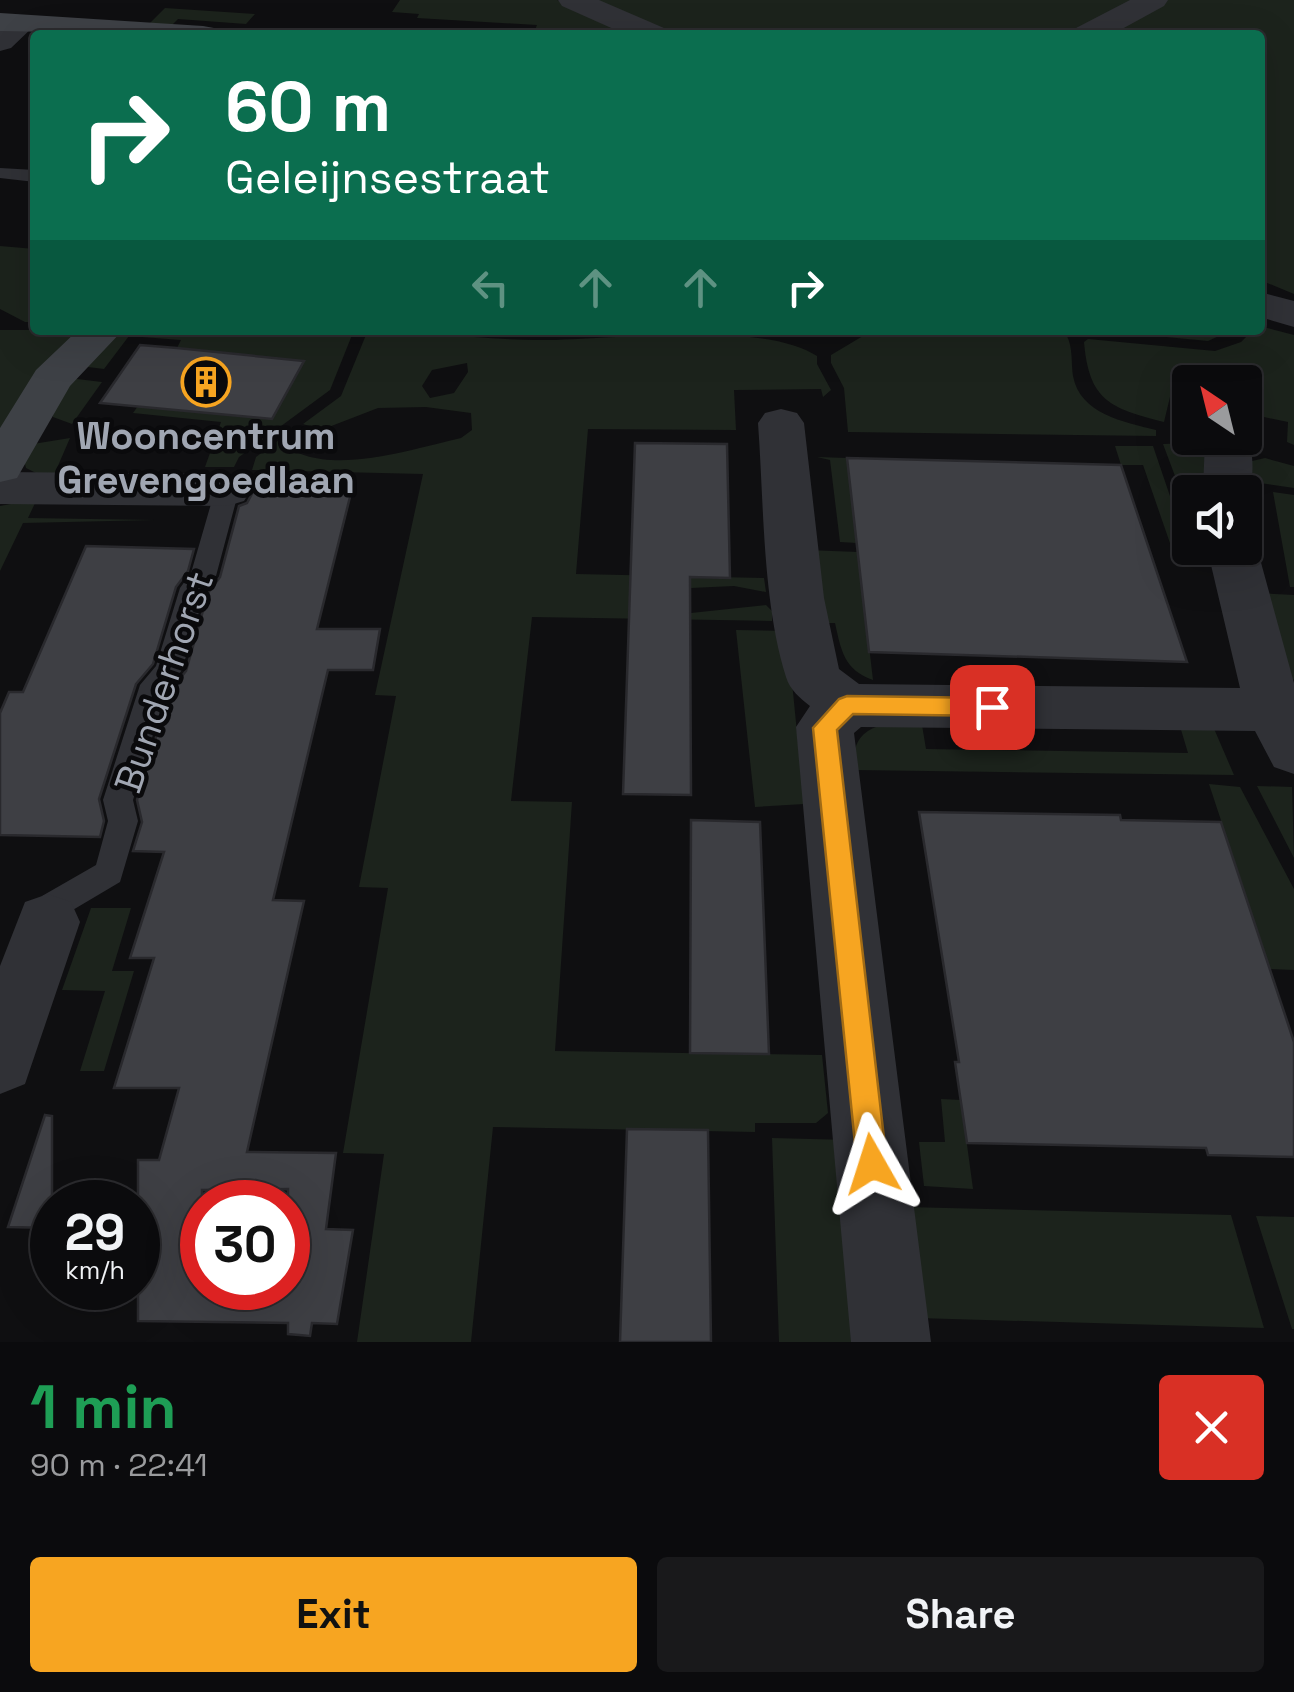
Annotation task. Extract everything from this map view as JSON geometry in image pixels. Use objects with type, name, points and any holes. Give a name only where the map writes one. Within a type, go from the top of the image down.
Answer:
[{"type":"street","points":[[573,0],[642,30]]},
{"type":"street","points":[[1096,30],[1153,0]]},
{"type":"street","points":[[7,29],[40,30]]},
{"type":"street","points":[[1265,305],[1294,314]]},
{"type":"street","points":[[0,467],[52,379],[97,335]]},
{"type":"street","points":[[784,423],[792,547],[814,679],[847,705],[1287,724],[1237,565]]},
{"type":"street","name":"Bunderhorst","points":[[0,488],[227,490]]},
{"type":"street","points":[[847,705],[825,728],[891,1342]]},
{"type":"street","name":"Bunderhorst","points":[[0,1061],[48,922]]},
{"type":"lane","points":[[0,173],[30,176]]},
{"type":"lane","name":"Bunderhorst","points":[[48,922],[53,906],[108,873],[123,821],[118,800],[154,685],[168,670],[193,588],[203,576],[227,490]]},
{"type":"shaded area","points":[[400,0],[557,0],[628,30],[535,30],[537,25],[417,18],[419,14],[392,12]]},
{"type":"shaded area","points":[[589,0],[1294,0],[1294,294],[1265,282],[1265,30],[658,30]]},
{"type":"shaded area","points":[[165,8],[255,14],[246,24],[178,19],[169,28],[146,27]]},
{"type":"shaded area","points":[[0,246],[30,249],[30,322],[0,309]]},
{"type":"shaded area","points":[[1265,327],[1294,335],[1294,445],[1287,442],[1288,422],[1262,417],[1262,365],[1172,365],[1172,397],[1164,422],[1116,406],[1097,390],[1084,342],[1088,339],[1215,351],[1241,342],[1248,335],[1265,335]]},
{"type":"shaded area","points":[[0,330],[30,330],[30,335],[82,335],[0,440]]},
{"type":"shaded area","points":[[112,335],[352,335],[330,390],[239,457],[234,467],[205,467],[221,422],[133,413],[138,406],[272,419],[304,361],[177,348],[181,340],[129,336],[104,369],[80,366]]},
{"type":"shaded area","points":[[366,335],[515,340],[658,335],[759,338],[792,345],[817,356],[817,364],[831,390],[823,397],[821,389],[734,390],[736,430],[588,429],[576,574],[764,578],[766,592],[734,586],[691,588],[691,613],[766,605],[772,611],[772,621],[532,617],[511,801],[572,802],[555,1051],[822,1055],[828,1113],[816,1123],[755,1123],[755,1132],[493,1127],[471,1342],[357,1342],[384,1154],[343,1153],[388,888],[359,887],[396,696],[375,695],[423,474],[252,470],[256,457],[279,440],[318,459],[367,458],[461,438],[472,430],[471,413],[426,407],[378,408],[321,430],[303,424],[341,396]],"holes":[[[467,363],[468,372],[454,393],[430,398],[422,386],[432,370]]]},
{"type":"shaded area","points":[[865,335],[1067,336],[1073,376],[1084,399],[1105,414],[1156,430],[1156,436],[848,432],[844,388],[831,355]]},
{"type":"shaded area","points":[[1145,335],[1221,335],[1208,341]]},
{"type":"shaded area","points":[[69,378],[102,382],[72,424],[53,417]]},
{"type":"shaded area","points":[[70,438],[54,475],[26,468],[24,460],[33,444]]},
{"type":"shaded area","points":[[1163,444],[1172,444],[1172,455],[1203,455],[1207,475],[1175,475]]},
{"type":"shaded area","points":[[1115,446],[1153,446],[1172,502],[1172,549],[1143,465],[1121,465]]},
{"type":"shaded area","points":[[817,457],[847,458],[857,543],[840,542],[830,460]]},
{"type":"shaded area","points":[[1265,458],[1294,466],[1294,488],[1262,483],[1262,475],[1242,475],[1252,461]]},
{"type":"shaded area","points":[[1273,492],[1294,495],[1294,587],[1290,587]]},
{"type":"shaded area","points":[[37,499],[28,518],[155,520],[23,523],[0,571],[0,506]]},
{"type":"shaded area","points":[[807,550],[858,552],[873,680],[850,665],[835,623],[821,623]]},
{"type":"shaded area","points":[[1258,593],[1294,595],[1294,680],[1291,678]]},
{"type":"shaded area","points":[[736,630],[787,631],[804,804],[755,807]]},
{"type":"shaded area","points":[[921,719],[926,749],[1188,753],[1179,723],[1212,724],[1234,775],[854,770],[854,755],[864,735],[882,725]]},
{"type":"shaded area","points":[[1209,784],[1240,787],[1294,889],[1294,970],[1270,969]]},
{"type":"shaded area","points":[[1257,786],[1292,787],[1294,858]]},
{"type":"shaded area","points":[[91,908],[131,908],[112,971],[134,971],[104,1071],[80,1071],[105,991],[62,990]]},
{"type":"shaded area","points":[[941,1099],[961,1100],[973,1189],[924,1186],[919,1142],[945,1142]]},
{"type":"shaded area","points":[[772,1138],[850,1140],[866,1342],[779,1342]]},
{"type":"shaded area","points":[[906,1207],[1231,1215],[1264,1328],[918,1318]]},
{"type":"shaded area","points":[[1256,1216],[1294,1217],[1294,1329],[1292,1329]]},
{"type":"building","name":"Wooncentrum Grevengoedlaan","points":[[140,345],[304,361],[272,419],[100,403]]},
{"type":"building","points":[[635,443],[727,444],[730,578],[690,577],[691,795],[623,794]]},
{"type":"building","points":[[847,458],[1121,465],[1187,662],[869,652]]},
{"type":"building","points":[[297,480],[354,481],[317,629],[380,629],[373,670],[328,670],[273,900],[304,901],[247,1152],[336,1153],[326,1229],[353,1230],[337,1324],[312,1323],[310,1336],[288,1334],[288,1323],[138,1321],[138,1310],[160,1310],[160,1180],[138,1180],[138,1160],[159,1160],[179,1088],[114,1088],[154,958],[130,958],[164,852],[133,851],[142,822],[137,800],[170,691],[186,671],[208,593],[220,577],[239,506],[247,503],[254,490],[294,491]]},
{"type":"building","points":[[86,546],[194,549],[188,571],[176,587],[153,664],[136,684],[99,799],[104,821],[100,837],[0,835],[0,713],[9,692],[23,692]]},
{"type":"building","points":[[919,812],[1120,815],[1121,820],[1221,822],[1294,1042],[1294,1157],[1208,1155],[1206,1148],[967,1143],[955,1062],[959,1062]]},
{"type":"building","points":[[691,820],[760,822],[769,1054],[690,1053]]},
{"type":"building","points":[[45,1115],[52,1116],[52,1180],[30,1180],[30,1228],[8,1227]]},
{"type":"building","points":[[627,1129],[708,1130],[711,1342],[620,1342]]},
{"type":"place","name":"Wooncentrum Grevengoedlaan","points":[[206,382]]},
{"type":"route","points":[[872,1164],[825,728],[847,705],[992,707]]}]
